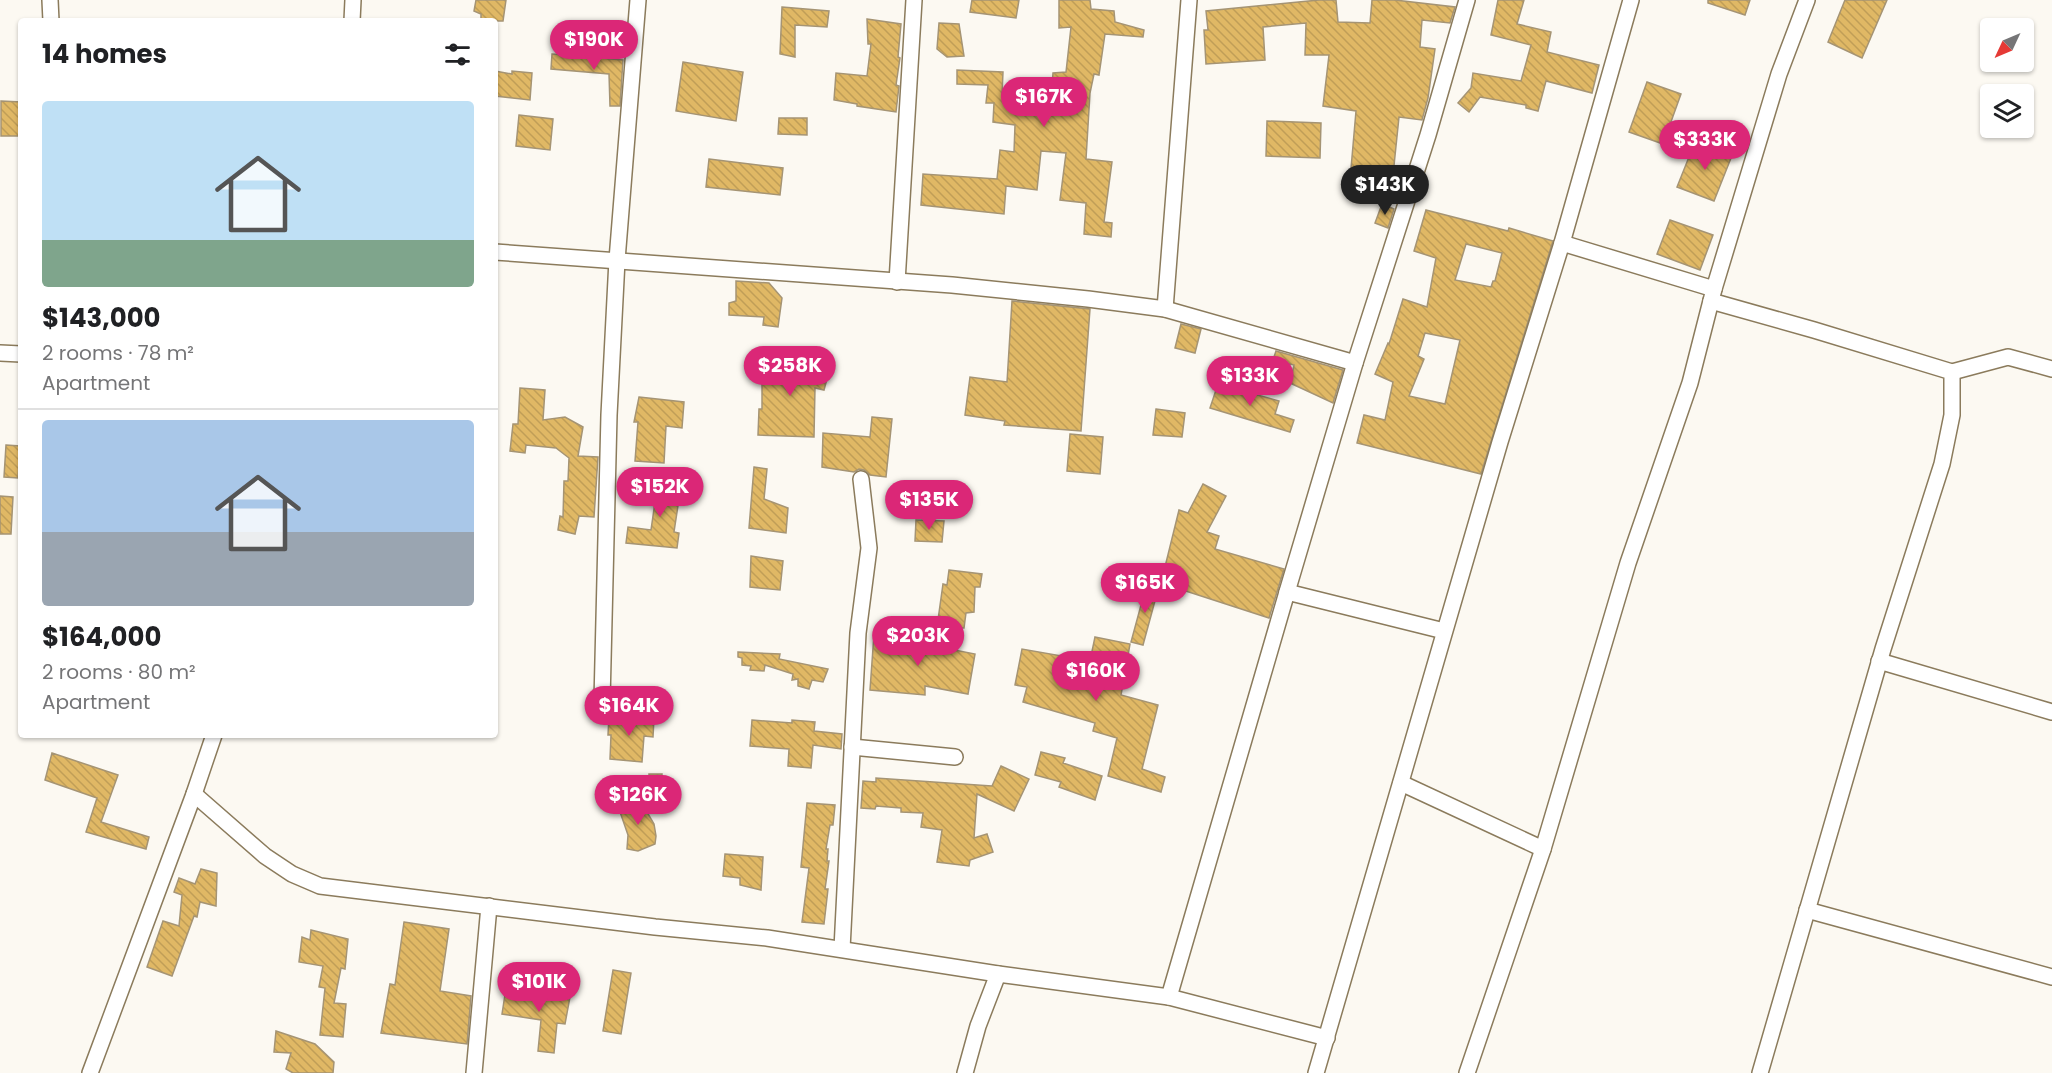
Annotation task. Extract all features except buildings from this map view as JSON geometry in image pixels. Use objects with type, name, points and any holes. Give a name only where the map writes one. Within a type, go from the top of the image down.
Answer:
[{"type":"street","points":[[51,0],[51,18]]},
{"type":"street","points":[[352,18],[353,0]]},
{"type":"street","points":[[602,701],[609,415],[617,260],[638,0]]},
{"type":"street","points":[[897,282],[914,0]]},
{"type":"street","points":[[1165,309],[1189,0]]},
{"type":"street","points":[[1169,997],[1355,363],[1428,135],[1467,0]]},
{"type":"street","points":[[1316,1073],[1500,442],[1562,243],[1630,0]]},
{"type":"street","points":[[1467,1073],[1543,849],[1628,563],[1690,383],[1713,295],[1779,74],[1807,0]]},
{"type":"street","points":[[1562,243],[1713,295],[1952,372],[2008,357],[2052,369]]},
{"type":"street","points":[[498,252],[1025,292],[1165,309],[1355,363]]},
{"type":"street","points":[[0,353],[18,354]]},
{"type":"street","points":[[1760,1073],[1879,661],[1942,464],[1952,415],[1952,372]]},
{"type":"street","points":[[842,949],[858,633],[868,548],[861,479]]},
{"type":"street","points":[[1287,592],[1444,631]]},
{"type":"street","points":[[1879,661],[2052,712]]},
{"type":"street","points":[[90,1073],[213,738]]},
{"type":"street","points":[[852,747],[955,757]]},
{"type":"street","points":[[1401,783],[1543,849]]},
{"type":"street","points":[[194,794],[265,856],[292,874],[320,886],[655,927],[767,938],[998,974],[1169,997],[1327,1038]]},
{"type":"street","points":[[474,1073],[489,906]]},
{"type":"street","points":[[1807,910],[2052,977]]},
{"type":"street","points":[[964,1073],[978,1026],[998,974]]}]
